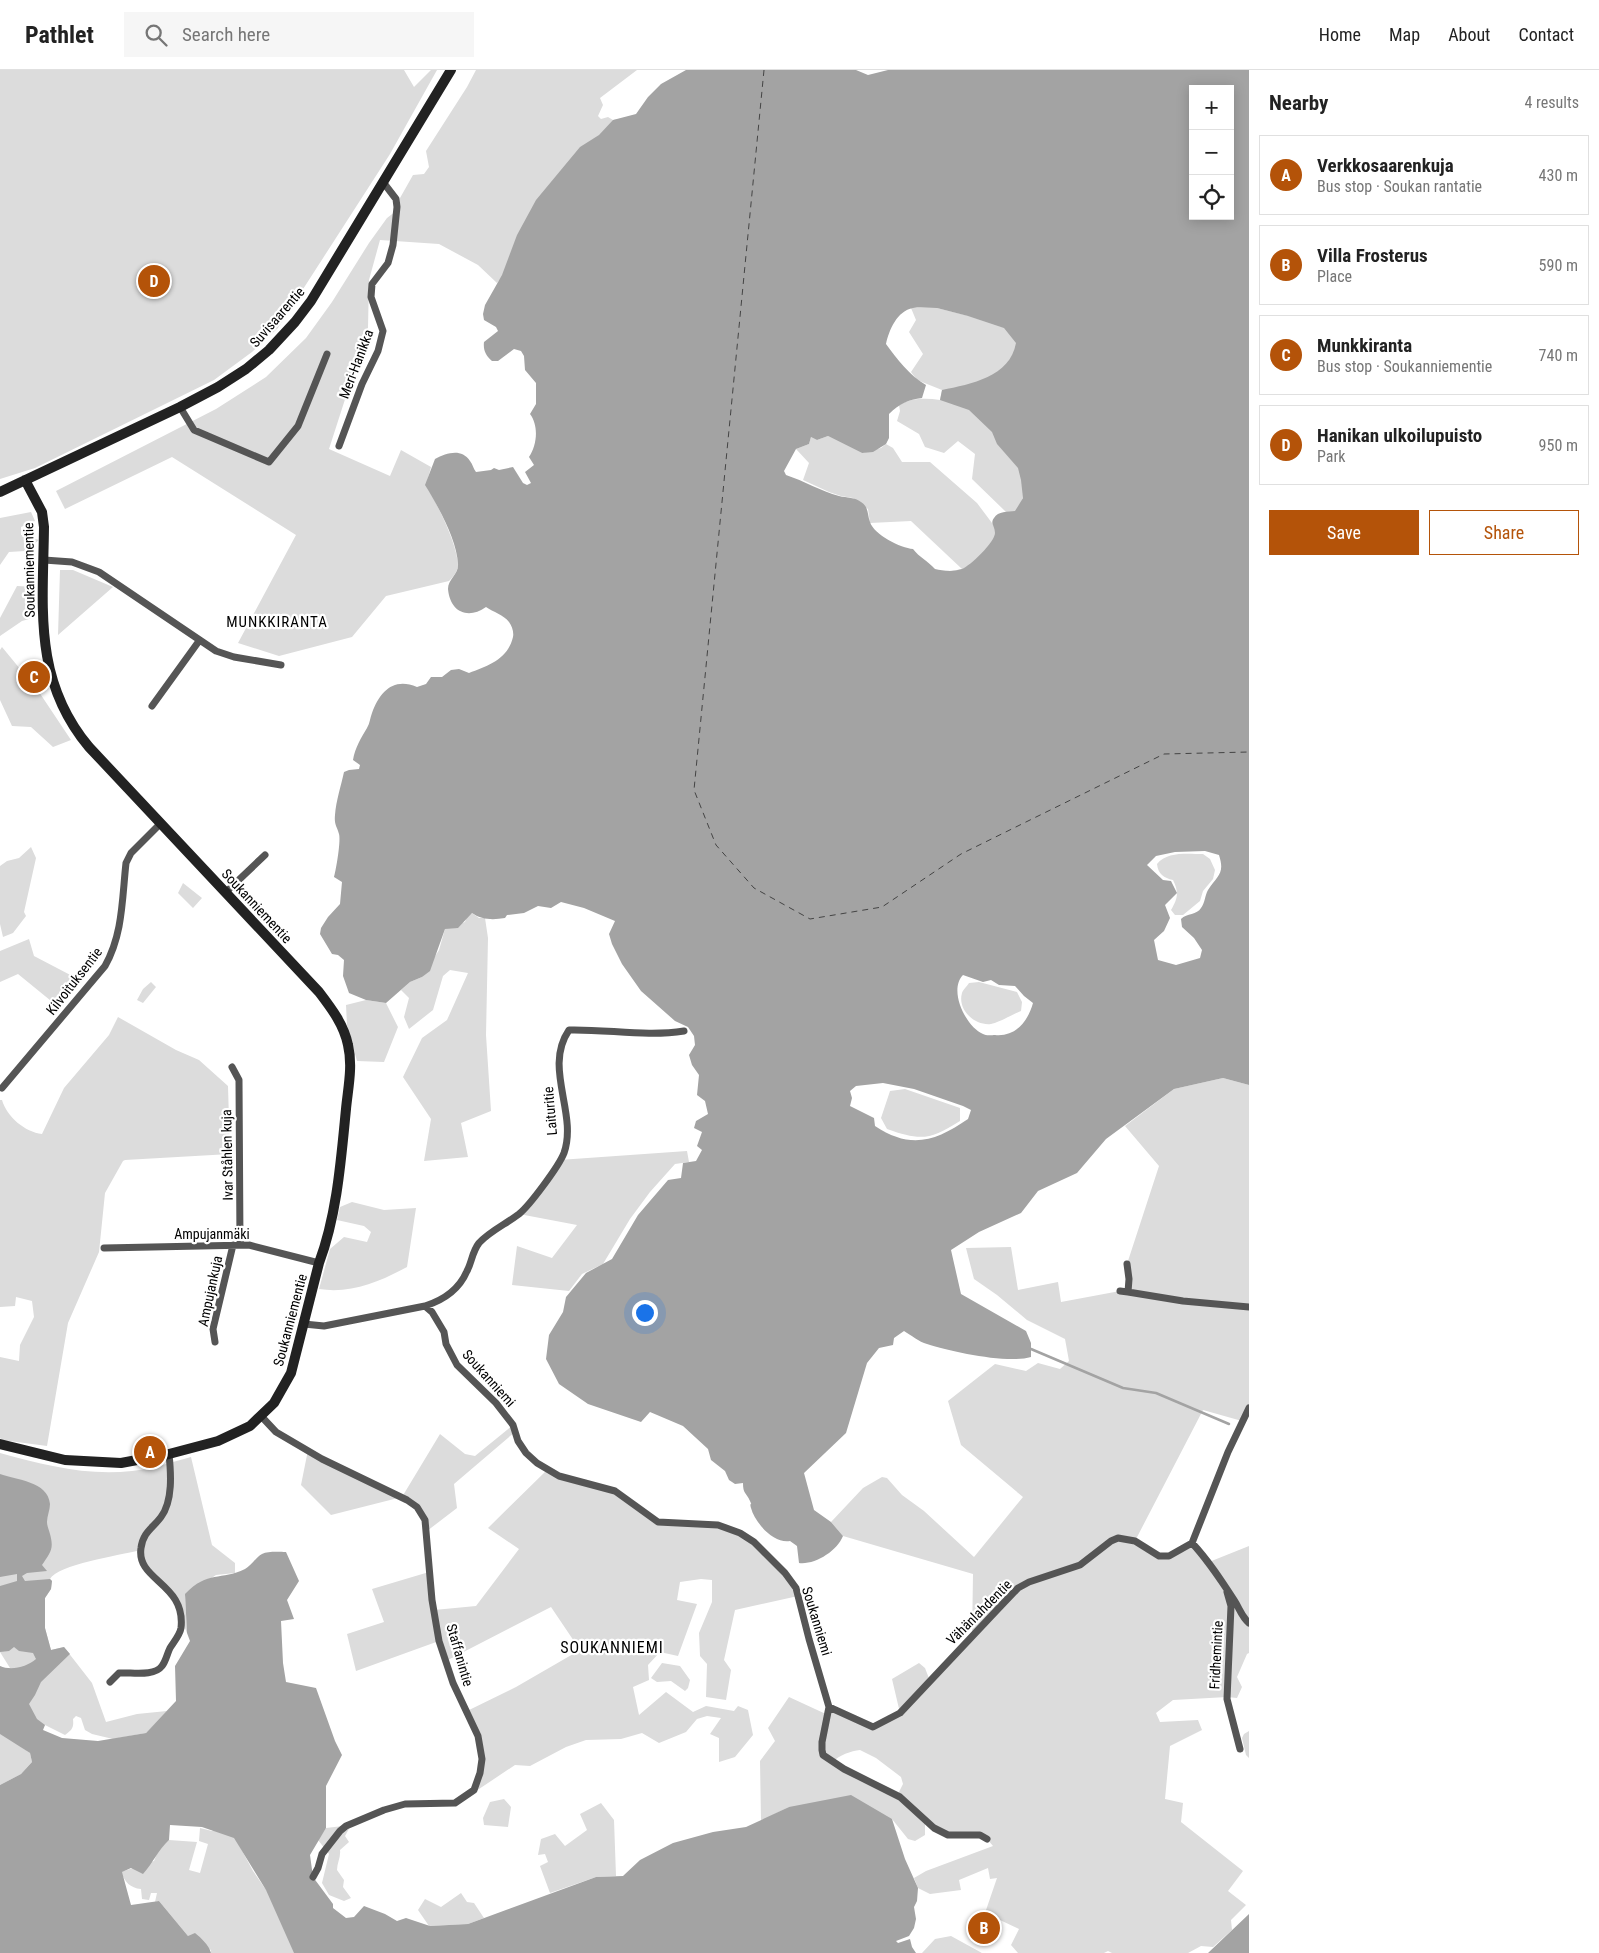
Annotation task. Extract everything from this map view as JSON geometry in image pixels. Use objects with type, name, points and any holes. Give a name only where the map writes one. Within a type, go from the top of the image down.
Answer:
[{"type":"street","name":"Suvisaarentie","points":[[0,492],[180,407],[218,387],[246,369],[280,339],[311,301],[451,70]]},
{"type":"street","name":"Meri-Hanikka","points":[[339,446],[362,384],[378,350],[383,331],[371,297],[372,284],[388,263],[393,246],[397,207],[396,199],[383,182]]},
{"type":"street","points":[[180,407],[194,430],[269,462],[298,426],[327,354]]},
{"type":"street","name":"Soukanniementie","points":[[0,1444],[65,1460],[121,1463],[169,1454],[227,1437],[250,1426],[274,1403],[285,1384],[297,1354],[334,1206],[350,1062],[348,1046],[340,1022],[319,992],[160,824],[77,732],[56,694],[47,661],[44,624],[44,527],[42,512],[25,480]]},
{"type":"street","points":[[44,560],[72,562],[99,572],[216,652],[227,656],[281,665]]},
{"type":"street","points":[[152,706],[199,641]]},
{"type":"street","name":"Kilvoituksentie","points":[[2,1088],[104,966],[113,952],[118,936],[126,863],[131,853],[160,824]]},
{"type":"street","points":[[225,892],[265,855]]},
{"type":"street","name":"Laituritie","points":[[425,1306],[439,1301],[457,1288],[468,1271],[473,1252],[479,1244],[528,1205],[564,1153],[567,1130],[559,1070],[562,1044],[569,1030],[596,1029],[664,1034],[684,1031]]},
{"type":"street","name":"Ivar Ståhlen kuja","points":[[232,1067],[239,1080],[236,1245]]},
{"type":"street","name":"Ampujankuja","points":[[215,1342],[213,1329],[236,1245]]},
{"type":"street","name":"Ampujanmäki","points":[[104,1248],[255,1246],[319,1263]]},
{"type":"street","points":[[1127,1264],[1128,1292]]},
{"type":"street","points":[[1120,1291],[1183,1301],[1249,1307]]},
{"type":"street","points":[[304,1324],[332,1325],[425,1306]]},
{"type":"street","name":"Soukanniemi","points":[[425,1306],[432,1312],[444,1332],[446,1344],[457,1365],[496,1403],[513,1425],[518,1441],[526,1453],[537,1463],[559,1476],[615,1491],[658,1522],[718,1525],[740,1532],[754,1542],[785,1573],[796,1588],[829,1708]]},
{"type":"street","points":[[1249,1409],[1228,1452],[1192,1543],[1209,1562],[1227,1592],[1235,1601],[1242,1617],[1249,1623]]},
{"type":"street","name":"Staffanintie","points":[[261,1416],[276,1432],[322,1459],[407,1500],[417,1507],[425,1520],[432,1600],[439,1641],[453,1683],[478,1736],[482,1759],[480,1773],[474,1790],[455,1803],[404,1804],[384,1810],[340,1831],[322,1854],[313,1878]]},
{"type":"street","points":[[110,1682],[119,1673],[152,1672],[162,1666],[181,1629],[176,1599],[146,1569],[142,1564],[140,1556],[144,1538],[167,1507],[169,1498],[169,1454]]},
{"type":"street","name":"Vähänlahdentie","points":[[829,1708],[872,1727],[900,1713],[1018,1588],[1029,1582],[1080,1565],[1111,1541],[1118,1538],[1134,1541],[1159,1556],[1169,1556],[1192,1543]]},
{"type":"street","name":"Fridhemintie","points":[[1227,1592],[1231,1606],[1231,1632],[1226,1673],[1226,1699],[1240,1748]]},
{"type":"street","points":[[829,1708],[822,1750],[827,1758],[844,1770],[900,1797],[934,1828],[948,1835],[980,1834],[987,1839]]},
{"type":"shaded area","points":[[0,70],[404,70],[414,87],[431,70],[437,70],[390,154],[278,328],[252,352],[214,380],[35,468],[0,479]]},
{"type":"shaded area","points":[[476,70],[637,70],[600,98],[603,105],[598,116],[601,119],[608,117],[613,120],[630,117],[497,283],[478,265],[439,244],[380,240],[369,280],[368,328],[329,449],[390,476],[401,450],[431,467],[426,485],[450,535],[457,556],[457,569],[449,581],[386,596],[352,637],[279,656],[238,643],[296,535],[172,457],[65,509],[56,491],[216,409],[266,377],[306,338],[387,218],[400,208],[400,198],[413,175],[424,174],[429,167],[426,151]]},
{"type":"shaded area","points":[[686,70],[856,70],[868,75],[888,70],[1249,70],[1249,1085],[1223,1078],[1174,1089],[1106,1139],[1077,1173],[1038,1191],[1021,1213],[979,1232],[951,1250],[961,1294],[1026,1331],[1031,1343],[1031,1357],[1009,1359],[965,1353],[924,1343],[904,1331],[894,1338],[893,1345],[879,1348],[867,1363],[846,1433],[804,1473],[814,1510],[831,1522],[843,1536],[831,1552],[812,1562],[805,1563],[799,1563],[797,1546],[790,1541],[784,1541],[772,1536],[761,1526],[753,1514],[751,1503],[744,1491],[743,1483],[735,1484],[729,1480],[725,1471],[711,1460],[708,1449],[683,1426],[650,1412],[641,1422],[588,1404],[559,1384],[546,1359],[549,1335],[563,1312],[566,1297],[586,1273],[612,1259],[638,1215],[668,1180],[681,1178],[683,1163],[696,1161],[702,1150],[697,1146],[702,1132],[694,1128],[696,1121],[708,1114],[705,1101],[697,1095],[699,1075],[692,1065],[689,1055],[695,1045],[694,1036],[688,1027],[675,1021],[641,991],[622,964],[609,934],[615,921],[584,908],[561,902],[551,908],[538,906],[524,913],[507,915],[501,919],[484,918],[472,913],[458,928],[445,929],[430,971],[410,982],[386,1003],[366,1000],[349,993],[343,976],[344,960],[338,955],[332,954],[320,934],[321,928],[328,917],[340,904],[342,882],[334,877],[339,838],[335,818],[336,804],[344,772],[359,769],[360,765],[353,760],[354,756],[379,698],[384,692],[395,685],[409,684],[417,687],[426,684],[431,677],[442,677],[451,670],[459,669],[469,673],[483,668],[496,661],[507,651],[513,637],[513,631],[507,620],[486,607],[473,613],[467,613],[461,612],[452,603],[449,597],[448,585],[458,568],[457,555],[446,523],[425,485],[435,459],[454,453],[462,454],[466,457],[476,472],[494,468],[499,470],[513,467],[523,483],[527,485],[531,483],[525,472],[534,465],[529,457],[535,441],[536,430],[530,414],[536,404],[536,383],[525,370],[524,356],[521,351],[514,349],[498,361],[492,361],[487,355],[484,342],[498,331],[496,327],[484,320],[485,305],[502,275],[517,235],[536,200],[580,147],[599,135],[613,120],[636,114],[648,97],[661,84]],"holes":[[[913,308],[937,308],[1004,328],[1016,343],[1012,355],[998,371],[977,381],[942,390],[940,400],[969,410],[992,432],[997,444],[1018,468],[1023,498],[1015,511],[1001,513],[994,518],[992,522],[995,533],[994,537],[982,553],[966,567],[952,571],[935,569],[913,549],[882,536],[873,527],[867,508],[859,500],[826,491],[786,475],[784,471],[796,449],[809,444],[811,437],[817,440],[828,436],[862,453],[873,452],[886,444],[889,438],[889,414],[904,403],[922,398],[926,385],[909,372],[886,344],[889,333],[898,317],[907,310]],[[1205,851],[1219,855],[1221,861],[1220,874],[1208,890],[1201,908],[1197,912],[1181,919],[1182,927],[1194,938],[1202,950],[1200,958],[1176,965],[1158,960],[1154,940],[1164,931],[1170,918],[1165,905],[1177,893],[1171,881],[1163,880],[1147,865],[1156,856],[1175,852]],[[963,975],[983,982],[991,980],[999,985],[1015,986],[1033,1003],[1031,1010],[1024,1022],[1015,1030],[1002,1035],[983,1034],[971,1024],[961,1008],[957,990]],[[883,1083],[914,1089],[971,1110],[968,1119],[945,1133],[923,1140],[900,1138],[875,1126],[874,1118],[850,1106],[852,1098],[850,1091],[856,1086]]]},
{"type":"shaded area","points":[[911,308],[937,308],[969,316],[1019,318],[1036,463],[993,577],[941,570],[962,569],[911,521],[870,523],[868,509],[853,498],[829,492],[803,480],[809,463],[796,449],[809,444],[811,437],[817,440],[828,436],[862,453],[881,448],[886,444],[893,448],[902,462],[930,462],[977,503],[992,523],[997,516],[1006,512],[972,479],[975,454],[958,441],[944,453],[925,447],[919,434],[897,421],[900,411],[899,405],[919,399],[940,400],[942,390],[917,380],[911,372],[923,354],[909,332],[916,320]]},
{"type":"shaded area","points":[[31,512],[35,521],[21,527],[21,535],[39,540],[25,551],[9,552],[0,565],[0,518]]},
{"type":"shaded area","points":[[60,570],[73,570],[113,587],[58,635]]},
{"type":"shaded area","points":[[17,586],[36,587],[36,617],[22,621],[0,636],[0,618]]},
{"type":"shaded area","points":[[2,647],[39,692],[71,740],[53,747],[31,727],[12,726],[0,700],[0,650]]},
{"type":"shaded area","points":[[31,847],[36,858],[24,912],[26,916],[13,933],[3,937],[0,924],[0,866],[7,861],[19,858]]},
{"type":"shaded area","points":[[1203,854],[1210,859],[1215,870],[1213,879],[1203,891],[1200,901],[1183,915],[1175,915],[1171,910],[1177,895],[1175,884],[1173,880],[1164,877],[1160,873],[1157,864],[1172,855]]},
{"type":"shaded area","points":[[183,883],[202,898],[193,908],[178,893]]},
{"type":"shaded area","points":[[472,913],[479,918],[485,918],[488,938],[486,1035],[491,1111],[461,1123],[468,1157],[424,1161],[431,1119],[403,1077],[422,1038],[447,1020],[468,973],[450,970],[443,976],[433,1010],[409,1029],[404,1017],[409,998],[401,990],[410,982],[422,977],[439,950],[445,929],[465,922],[467,916]]},
{"type":"shaded area","points":[[29,939],[34,956],[78,979],[56,1005],[18,974],[0,982],[0,951]]},
{"type":"shaded area","points":[[151,982],[156,987],[143,1003],[137,1000],[143,989]]},
{"type":"shaded area","points":[[979,982],[1017,992],[1022,1002],[1021,1011],[991,1024],[973,1020],[965,1011],[961,999],[962,993],[969,983]]},
{"type":"shaded area","points":[[366,1000],[386,1003],[398,1027],[384,1062],[357,1061],[347,1025],[346,1005]]},
{"type":"shaded area","points":[[118,1017],[176,1050],[199,1060],[228,1086],[230,1154],[123,1161],[105,1193],[99,1252],[68,1323],[47,1446],[2,1440],[0,1438],[0,1357],[19,1361],[20,1345],[34,1317],[32,1301],[16,1297],[15,1306],[0,1307],[0,1100],[2,1100],[12,1118],[18,1123],[29,1130],[42,1134],[64,1088],[109,1035]]},
{"type":"shaded area","points":[[1223,1078],[1249,1085],[1249,1408],[1242,1421],[1203,1410],[1135,1541],[1163,1555],[1168,1555],[1192,1543],[1209,1562],[1249,1546],[1249,1653],[1237,1677],[1242,1687],[1237,1698],[1173,1700],[1156,1713],[1160,1722],[1198,1720],[1202,1730],[1170,1746],[1165,1799],[1183,1803],[1181,1822],[1243,1871],[1228,1891],[1246,1905],[1231,1920],[1232,1930],[1213,1947],[1201,1946],[1188,1953],[1112,1953],[1108,1951],[1104,1953],[1018,1953],[1011,1945],[1019,1929],[985,1913],[997,1878],[990,1879],[988,1868],[959,1880],[961,1890],[930,1894],[918,1888],[914,1878],[926,1871],[993,1846],[987,1839],[948,1835],[925,1822],[925,1835],[915,1841],[908,1839],[892,1819],[789,1807],[761,1821],[760,1761],[775,1741],[768,1728],[789,1697],[828,1715],[829,1707],[873,1727],[900,1713],[892,1679],[919,1663],[925,1668],[930,1681],[972,1637],[973,1574],[843,1536],[831,1522],[863,1488],[882,1477],[887,1478],[902,1495],[924,1511],[974,1557],[1023,1497],[961,1445],[948,1401],[995,1364],[1026,1371],[1038,1363],[1060,1369],[1069,1361],[1065,1339],[1027,1320],[974,1279],[966,1248],[1011,1247],[1018,1290],[1058,1282],[1061,1302],[1120,1291],[1128,1292],[1127,1264],[1159,1166],[1125,1126],[1174,1089]],"holes":[[[860,1750],[876,1758],[901,1777],[903,1784],[899,1792],[900,1797],[833,1762],[838,1757]]]},
{"type":"shaded area","points":[[905,1089],[960,1108],[960,1121],[941,1132],[925,1137],[917,1137],[887,1129],[881,1118],[890,1091]]},
{"type":"shaded area","points":[[687,1151],[689,1162],[675,1164],[650,1192],[630,1219],[603,1264],[582,1274],[569,1291],[512,1285],[517,1246],[552,1258],[577,1225],[519,1214],[559,1160]]},
{"type":"shaded area","points":[[352,1202],[384,1210],[416,1208],[407,1267],[364,1286],[342,1290],[319,1289],[330,1249],[344,1237],[367,1242],[371,1232],[364,1226],[337,1220],[340,1207]]},
{"type":"shaded area","points":[[513,1425],[516,1431],[454,1484],[457,1508],[427,1531],[425,1520],[402,1497],[440,1434],[465,1454],[475,1456]]},
{"type":"shaded area","points":[[308,1450],[402,1497],[331,1515],[301,1485]]},
{"type":"shaded area","points":[[0,1453],[49,1465],[98,1472],[139,1470],[191,1457],[212,1545],[235,1563],[235,1573],[216,1575],[185,1596],[187,1633],[175,1604],[157,1582],[143,1569],[137,1551],[76,1565],[55,1574],[50,1579],[52,1581],[51,1589],[45,1598],[45,1628],[51,1650],[64,1647],[92,1683],[106,1722],[137,1714],[167,1711],[146,1733],[113,1739],[92,1734],[85,1730],[81,1718],[76,1716],[73,1719],[72,1729],[65,1735],[45,1725],[23,1748],[30,1753],[32,1762],[21,1774],[0,1785],[0,1666],[6,1669],[10,1668],[0,1652]]},
{"type":"shaded area","points":[[547,1470],[603,1487],[658,1522],[718,1525],[740,1533],[785,1573],[798,1596],[735,1610],[724,1660],[731,1670],[726,1700],[706,1697],[707,1664],[700,1656],[699,1633],[712,1602],[712,1580],[701,1579],[680,1582],[677,1600],[697,1604],[678,1656],[660,1652],[648,1665],[649,1680],[633,1687],[639,1715],[666,1692],[693,1712],[706,1706],[734,1711],[738,1706],[748,1710],[753,1735],[735,1757],[719,1762],[719,1738],[710,1734],[721,1718],[707,1716],[697,1719],[686,1732],[659,1743],[642,1733],[621,1739],[586,1740],[566,1747],[530,1766],[515,1765],[470,1795],[480,1773],[478,1736],[465,1712],[516,1687],[580,1650],[551,1607],[446,1661],[439,1641],[356,1671],[347,1634],[384,1622],[372,1589],[429,1572],[434,1610],[476,1606],[519,1549],[488,1528]]},
{"type":"shaded area","points":[[0,1474],[38,1486],[48,1496],[50,1504],[47,1522],[52,1547],[42,1565],[47,1571],[27,1573],[22,1576],[25,1581],[50,1579],[52,1581],[51,1589],[45,1598],[45,1628],[51,1650],[64,1647],[70,1654],[41,1682],[29,1704],[37,1719],[45,1725],[43,1730],[62,1738],[98,1741],[146,1733],[176,1701],[175,1666],[190,1641],[187,1633],[185,1594],[208,1579],[229,1575],[245,1569],[262,1554],[286,1552],[299,1581],[287,1600],[294,1619],[281,1621],[286,1682],[316,1688],[342,1755],[326,1786],[326,1828],[310,1855],[313,1877],[333,1904],[333,1908],[346,1918],[354,1917],[364,1906],[397,1921],[406,1918],[430,1926],[468,1924],[596,1877],[623,1876],[640,1860],[673,1843],[713,1832],[746,1827],[789,1807],[851,1795],[892,1819],[905,1859],[918,1888],[917,1901],[914,1907],[916,1919],[914,1928],[909,1936],[896,1941],[898,1943],[910,1939],[916,1953],[294,1953],[266,1890],[234,1838],[202,1827],[170,1825],[169,1840],[143,1874],[131,1868],[122,1872],[131,1905],[159,1901],[188,1936],[195,1933],[207,1944],[211,1953],[0,1953],[0,1785],[21,1774],[32,1762],[30,1753],[0,1734],[0,1666],[9,1668],[19,1667],[36,1659],[33,1653],[19,1651],[14,1647],[9,1651],[0,1652],[0,1586],[17,1581],[17,1574],[0,1577]]},
{"type":"shaded area","points":[[662,1663],[680,1666],[690,1680],[685,1691],[671,1681],[657,1682],[651,1678]]},
{"type":"shaded area","points":[[1249,1731],[1249,1758],[1246,1755],[1242,1738]]},
{"type":"shaded area","points":[[504,1799],[511,1807],[508,1827],[484,1825],[483,1818],[490,1802]]},
{"type":"shaded area","points":[[601,1803],[614,1820],[616,1876],[596,1877],[550,1893],[540,1866],[548,1862],[545,1854],[538,1855],[541,1839],[555,1834],[565,1846],[587,1830],[580,1814]]},
{"type":"shaded area","points":[[226,1821],[253,1871],[264,1887],[319,1953],[211,1953],[211,1950],[188,1936],[159,1901],[155,1902],[157,1893],[151,1893],[149,1900],[142,1899],[141,1889],[131,1886],[124,1879],[121,1872],[154,1861],[159,1849],[169,1840],[197,1842],[189,1870],[200,1873],[208,1844],[199,1841],[200,1828],[212,1831]]},
{"type":"shaded area","points":[[350,1827],[345,1836],[349,1842],[340,1850],[337,1870],[344,1880],[343,1887],[351,1898],[344,1901],[329,1895],[322,1883],[329,1854],[318,1840],[326,1828]]},
{"type":"shaded area","points":[[461,1893],[467,1902],[474,1903],[484,1918],[468,1924],[429,1926],[418,1910],[425,1899],[441,1907]]},
{"type":"shaded area","points":[[1249,1914],[1249,1953],[1208,1953]]},
{"type":"shaded area","points":[[951,1936],[982,1953],[922,1953],[935,1939]]},
{"type":"waterway","points":[[1031,1349],[1123,1388],[1156,1393],[1229,1424]]},
{"type":"ferry route","points":[[764,70],[694,790],[716,845],[754,888],[810,919],[882,907],[961,854],[1164,754],[1249,752]]},
{"type":"place","name":"Hanikan ulkoilupuisto","points":[[154,281]]},
{"type":"place","name":"Munkkiranta","points":[[34,677]]},
{"type":"place","name":"Verkkosaarenkuja","points":[[150,1452]]},
{"type":"place","name":"Villa Frosterus","points":[[984,1928]]},
{"type":"district","name":"MUNKKIRANTA","points":[[277,622]]},
{"type":"district","name":"SOUKANNIEMI","points":[[612,1647]]}]
